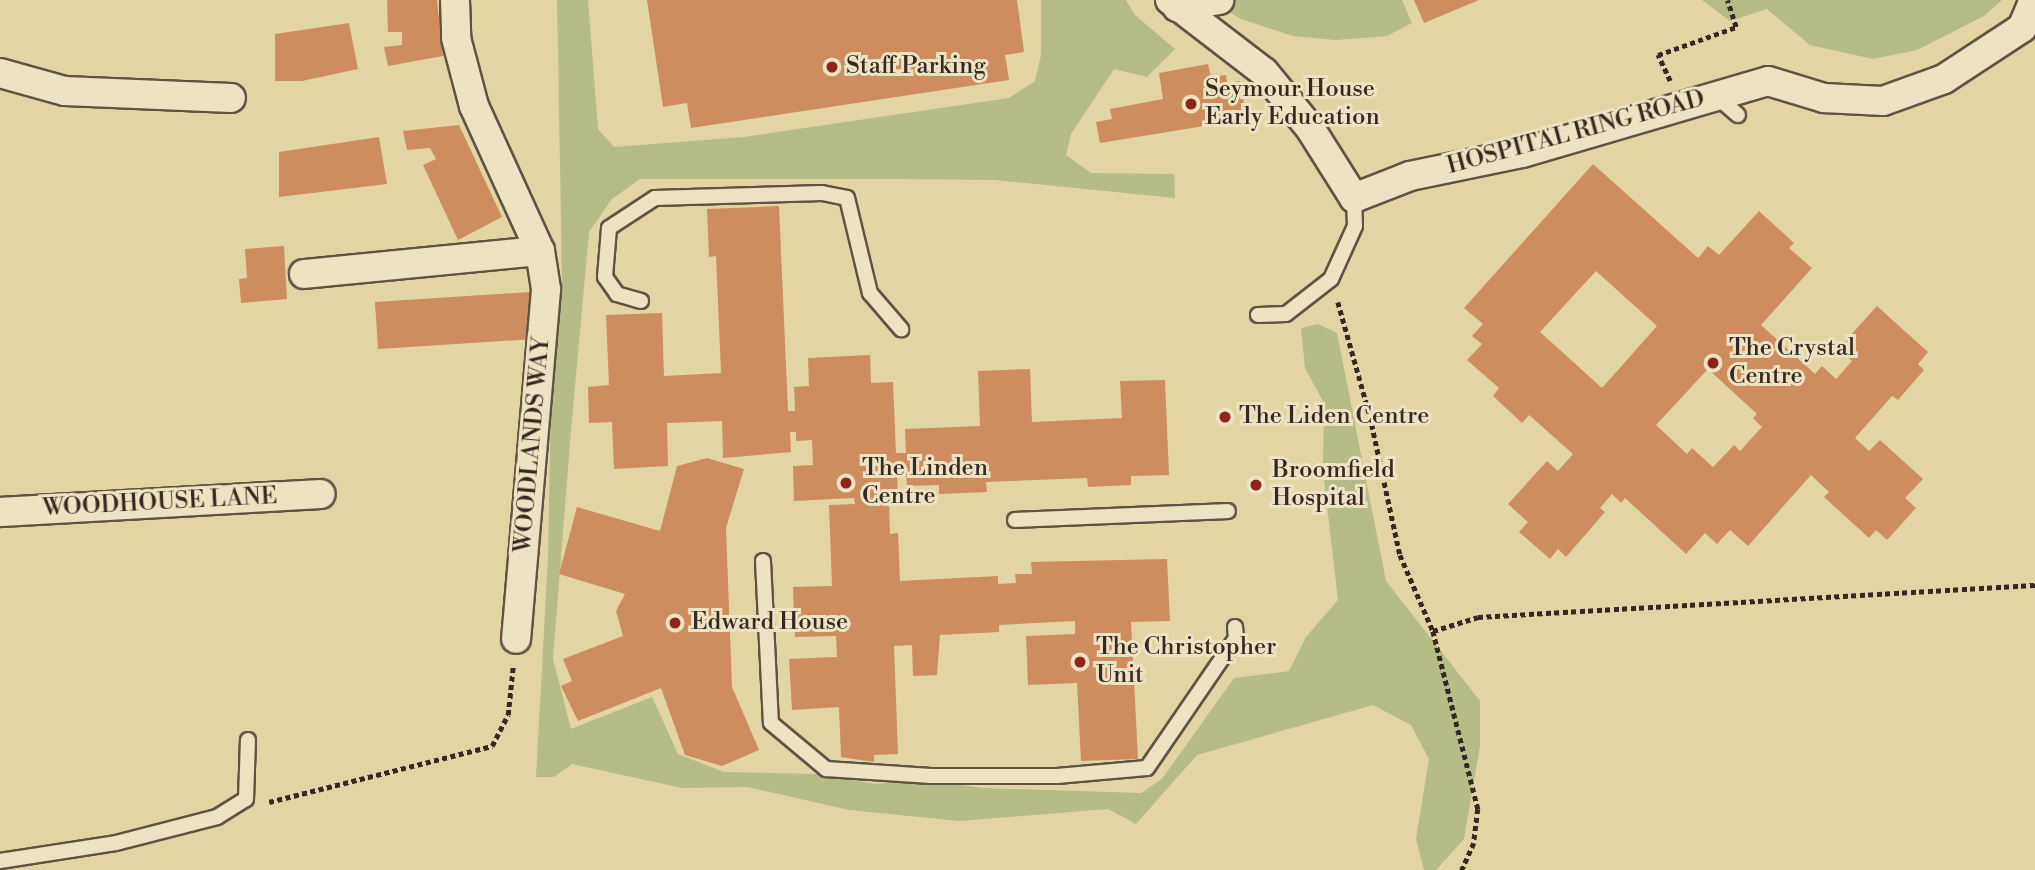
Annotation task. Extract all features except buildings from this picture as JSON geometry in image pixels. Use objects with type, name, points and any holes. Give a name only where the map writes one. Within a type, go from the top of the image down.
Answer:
[{"type":"street","name":"WOODLANDS WAY","points":[[454,0],[456,38],[474,106],[540,251],[546,290],[516,639]]},
{"type":"street","points":[[1174,4],[1219,0]]},
{"type":"street","name":"HOSPITAL RING ROAD","points":[[1354,198],[1410,176],[1522,153],[1680,104],[1768,81],[1825,98],[1883,101],[1944,79],[2022,28],[2034,0]]},
{"type":"street","points":[[1174,4],[1264,72],[1310,128],[1354,198]]},
{"type":"street","points":[[0,73],[65,91],[231,97]]},
{"type":"street","points":[[304,274],[540,251]]},
{"type":"street","name":"WOODHOUSE LANE","points":[[0,512],[320,494]]},
{"type":"lane","points":[[1715,95],[1738,115]]},
{"type":"lane","points":[[642,301],[617,294],[605,277],[609,228],[655,198],[822,193],[847,198],[870,293],[901,329]]},
{"type":"lane","points":[[1258,315],[1286,314],[1331,279],[1355,226],[1354,198]]},
{"type":"lane","points":[[1015,520],[1228,511]]},
{"type":"lane","points":[[763,561],[771,723],[827,769],[931,776],[1057,776],[1147,768],[1236,638],[1235,628]]},
{"type":"lane","points":[[0,861],[116,843],[217,817],[246,799],[248,740]]},
{"type":"path","points":[[1680,104],[1658,55],[1736,27],[1727,0]]},
{"type":"path","points":[[1331,279],[1370,416],[1400,555],[1433,631],[1478,809],[1474,843],[1462,870]]},
{"type":"path","points":[[1433,631],[1478,617],[2035,585]]},
{"type":"path","points":[[264,803],[492,746],[508,715],[516,639]]},
{"type":"green space","points":[[557,0],[588,0],[598,129],[614,147],[744,137],[1009,98],[1035,81],[1041,55],[1041,0],[1126,0],[1135,15],[1175,49],[1147,77],[1114,69],[1071,134],[1066,155],[1091,173],[1174,174],[1175,198],[995,180],[640,179],[612,199],[589,232],[553,659],[571,729],[652,697],[678,754],[724,772],[816,774],[875,784],[929,780],[982,788],[1141,793],[1162,779],[1234,678],[1289,671],[1306,637],[1338,600],[1323,471],[1324,403],[1305,368],[1301,328],[1318,324],[1337,333],[1386,581],[1480,701],[1480,746],[1464,839],[1436,870],[1424,870],[1416,839],[1429,759],[1411,725],[1373,705],[1197,755],[1136,824],[1108,809],[959,821],[849,810],[748,787],[682,788],[572,764],[554,777],[536,777],[548,558],[551,396],[562,279]]},
{"type":"green space","points":[[1209,0],[1402,0],[1412,23],[1387,36],[1335,40],[1293,36],[1241,19]]},
{"type":"green space","points":[[1702,0],[2002,0],[1984,16],[1917,50],[1873,59],[1810,45],[1767,9],[1730,21]]},
{"type":"place","name":"Staff Parking","points":[[832,67]]},
{"type":"place","name":"Seymour House Early Education","points":[[1191,104]]},
{"type":"place","name":"The Crystal Centre","points":[[1713,363]]},
{"type":"place","name":"The Liden Centre","points":[[1225,417]]},
{"type":"place","name":"The Linden Centre","points":[[846,483]]},
{"type":"place","name":"Broomfield Hospital","points":[[1256,485]]},
{"type":"place","name":"Edward House","points":[[675,623]]},
{"type":"place","name":"The Christopher Unit","points":[[1080,662]]}]
